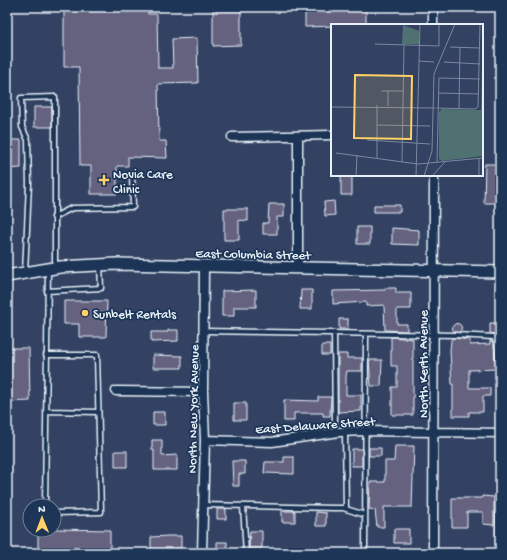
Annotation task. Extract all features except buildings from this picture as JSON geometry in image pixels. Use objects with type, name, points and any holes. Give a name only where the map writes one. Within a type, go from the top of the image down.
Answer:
[{"type":"main road","name":"East Columbia Street","points":[[7,276],[51,269],[100,264],[500,272]]},
{"type":"street","points":[[433,7],[433,24]]},
{"type":"street","points":[[232,137],[331,135]]},
{"type":"street","points":[[298,136],[298,268]]},
{"type":"street","name":"North Kerth Avenue","points":[[433,553],[434,176]]},
{"type":"street","name":"North New York Avenue","points":[[202,553],[204,440],[204,266]]},
{"type":"street","points":[[116,391],[203,392]]},
{"type":"street","name":"East Delaware Street","points":[[204,440],[272,442],[335,433],[366,431],[500,433]]},
{"type":"lane","points":[[25,273],[29,184],[28,140],[22,127],[21,98],[55,96],[54,217],[51,269],[47,291],[45,498]]},
{"type":"lane","points":[[54,217],[72,208],[133,207],[132,174]]},
{"type":"lane","points":[[47,291],[101,288],[100,264]]},
{"type":"lane","points":[[204,331],[434,335],[494,338],[497,343],[500,433],[498,553]]},
{"type":"lane","points":[[334,333],[335,433]]},
{"type":"lane","points":[[365,553],[366,334]]},
{"type":"lane","points":[[46,355],[97,355],[101,512],[62,513]]},
{"type":"lane","points":[[46,411],[98,412]]},
{"type":"lane","points":[[345,432],[346,509]]},
{"type":"lane","points":[[202,505],[346,509],[365,515]]},
{"type":"lane","points":[[243,506],[246,553]]},
{"type":"place","name":"Novia Care Clinic","points":[[104,180]]},
{"type":"place","name":"Sunbelt Rentals","points":[[85,313]]}]
